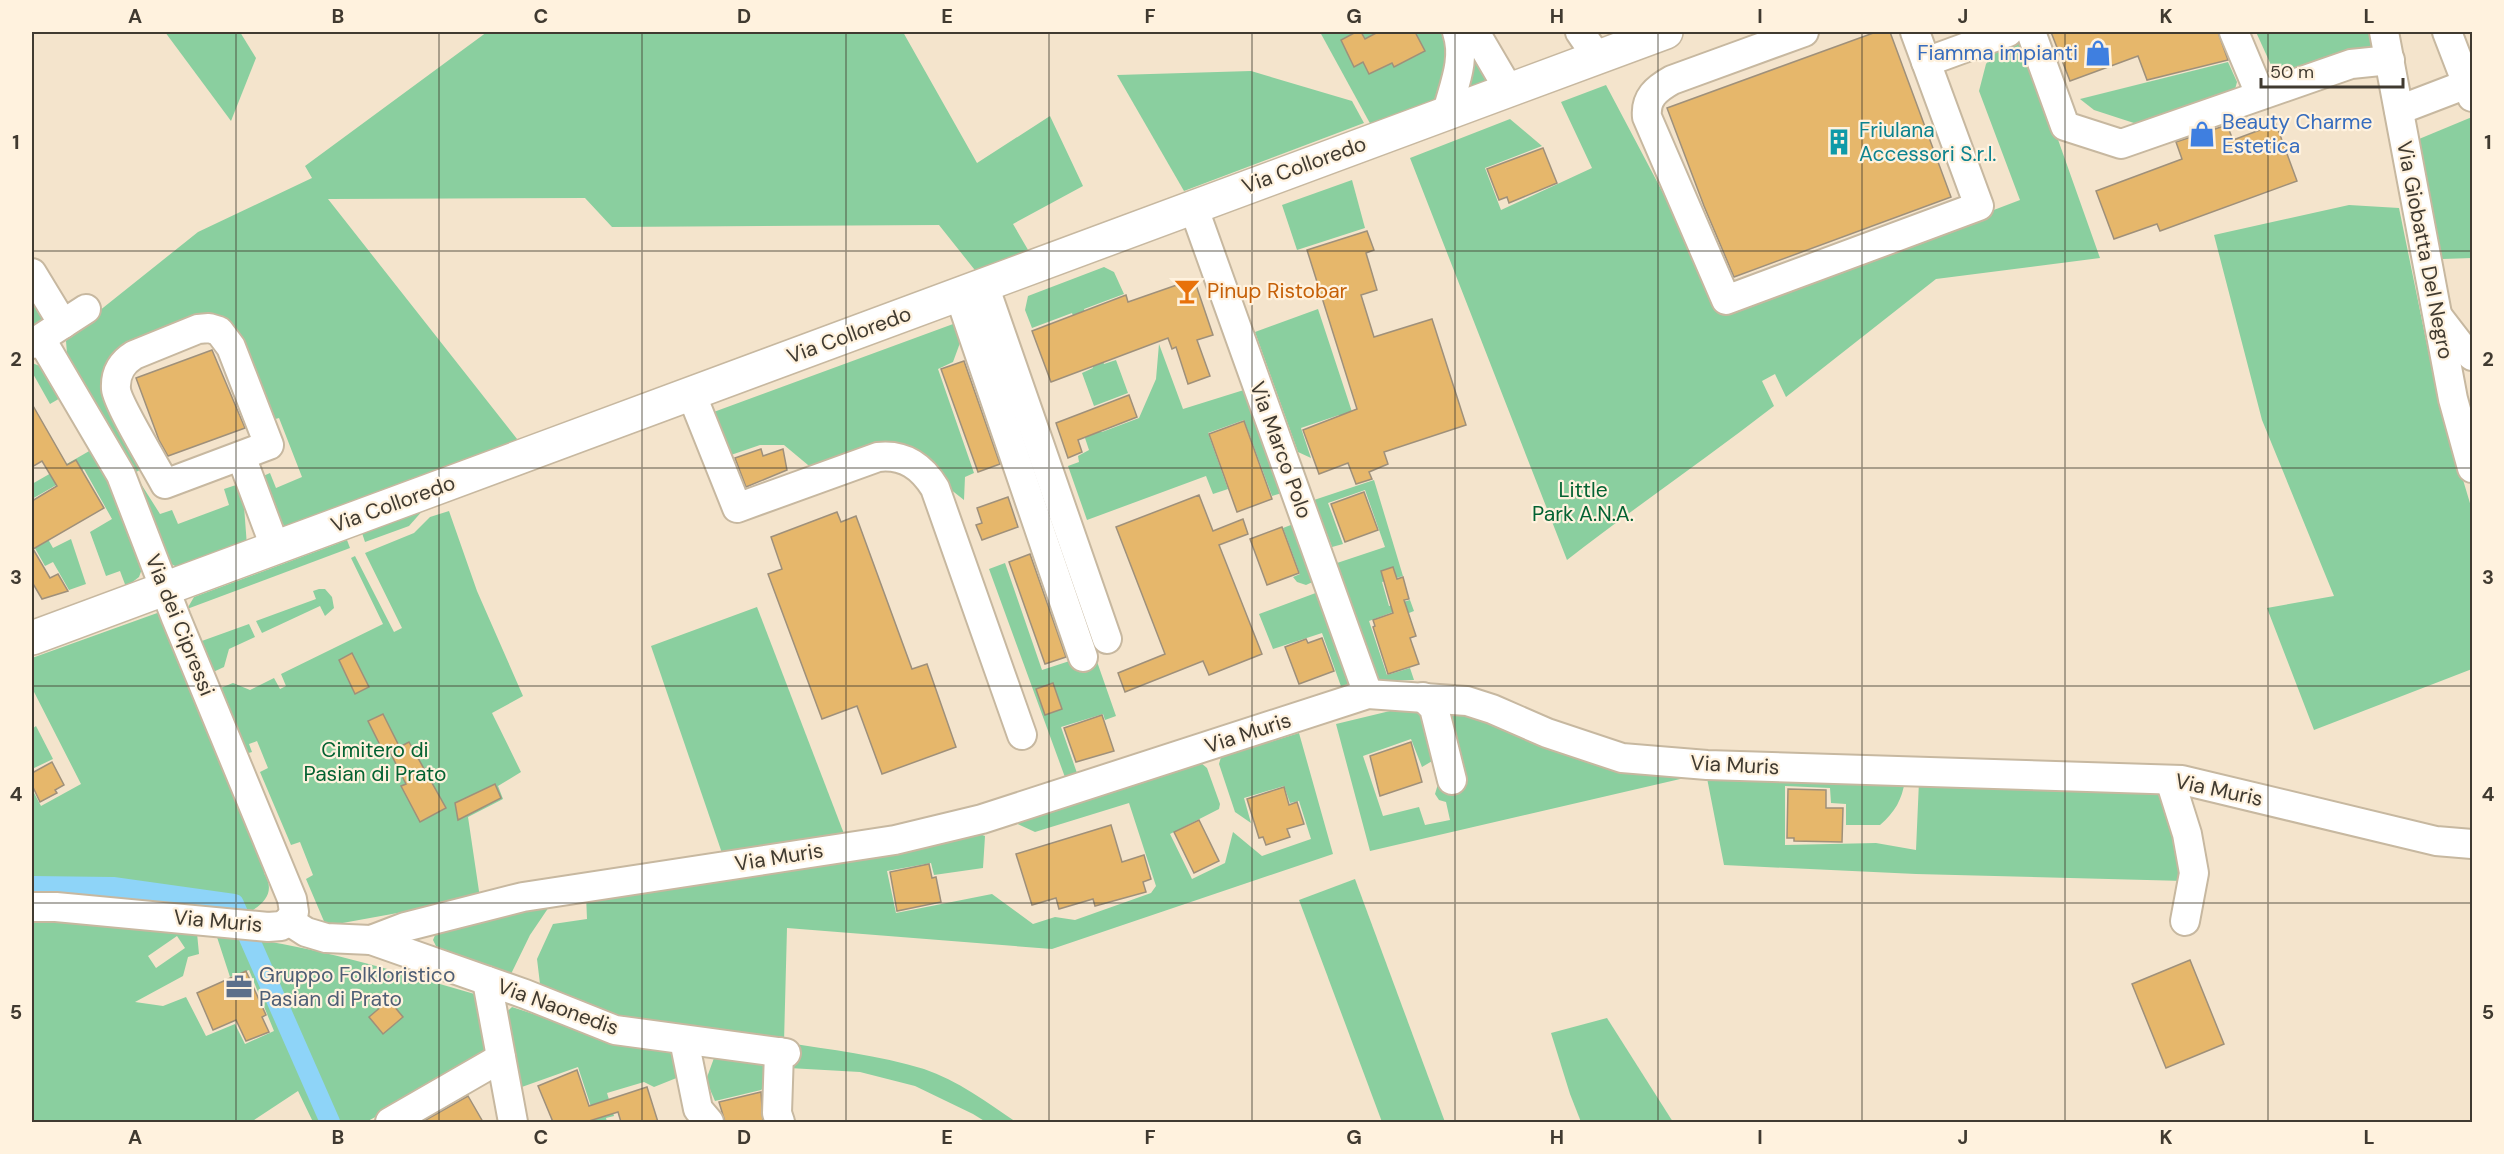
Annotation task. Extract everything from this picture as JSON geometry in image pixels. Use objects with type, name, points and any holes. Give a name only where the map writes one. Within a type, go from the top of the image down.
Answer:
[{"type":"main road","name":"Via Colloredo","points":[[32,638],[1509,90],[1588,44],[1666,32]]},
{"type":"street","points":[[1447,112],[1461,59],[1462,46],[1457,32]]},
{"type":"street","points":[[1475,32],[1509,90]]},
{"type":"street","points":[[1804,32],[1672,80],[1660,86],[1650,97],[1646,108],[1647,117],[1726,300],[1979,206],[1915,32]]},
{"type":"street","points":[[1926,62],[2008,32]]},
{"type":"street","points":[[2031,32],[2065,126],[2121,144],[2351,64],[2390,60]]},
{"type":"street","points":[[2234,32],[2260,94]]},
{"type":"street","name":"Via Giobatta Del Negro","points":[[2384,32],[2437,315],[2462,392],[2472,468]]},
{"type":"street","points":[[2399,110],[2470,91],[2447,32]]},
{"type":"street","name":"Via Marco Polo","points":[[1193,206],[1368,694]]},
{"type":"street","name":"Via dei Cipressi","points":[[32,273],[120,475],[164,589],[286,882],[294,912],[289,921]]},
{"type":"street","points":[[971,289],[1107,639]]},
{"type":"street","points":[[971,289],[1083,657]]},
{"type":"street","points":[[2437,315],[2460,345],[2472,356]]},
{"type":"street","points":[[198,329],[219,331],[231,347],[269,445],[241,456],[165,484],[116,393],[118,370],[124,361],[198,329]]},
{"type":"street","points":[[691,393],[737,508],[879,457],[900,458],[923,472],[939,498],[1022,735]]},
{"type":"street","points":[[241,456],[275,548]]},
{"type":"street","name":"Via Muris","points":[[32,908],[56,907],[281,926],[289,921],[306,932],[326,938],[371,940],[405,927],[524,897],[896,840],[961,825],[1368,694],[1467,700],[1547,733],[1622,758],[1707,765],[2170,780],[2212,786],[2436,841],[2472,844]]},
{"type":"street","points":[[1423,698],[1434,708],[1452,780]]},
{"type":"street","points":[[2170,780],[2187,834],[2194,873],[2185,921]]},
{"type":"street","name":"Via Naonedis","points":[[371,940],[615,1030],[782,1052],[777,1113],[780,1122]]},
{"type":"street","points":[[487,981],[513,1122]]},
{"type":"street","points":[[684,1040],[698,1109],[709,1122]]},
{"type":"street","points":[[390,1122],[501,1058]]},
{"type":"green space","points":[[165,32],[240,32],[256,58],[231,121]]},
{"type":"green space","points":[[487,32],[903,32],[977,163],[1050,116],[1083,186],[1013,224],[1031,255],[978,274],[939,225],[612,227],[585,198],[328,199],[521,444],[287,530],[276,514],[261,477],[270,473],[276,488],[302,477],[279,418],[265,422],[234,337],[116,358],[146,467],[134,473],[68,366],[66,341],[74,331],[198,232],[312,178],[305,166]]},
{"type":"green space","points":[[1320,32],[1469,34],[1488,65],[1484,86],[1372,127]]},
{"type":"green space","points":[[2256,32],[2371,32],[2375,50],[2276,76]]},
{"type":"green space","name":"Little Park A.N.A.","points":[[2022,38],[2100,258],[1936,279],[1786,397],[1775,374],[1762,381],[1774,406],[1567,560],[1410,158],[1510,119],[1542,146],[1485,168],[1501,210],[1592,168],[1561,102],[1606,85],[1726,312],[2020,200],[1979,91],[1986,64],[1994,53]]},
{"type":"green space","points":[[2228,62],[2237,82],[2234,93],[2137,124],[2094,110],[2080,99]]},
{"type":"green space","points":[[1251,71],[1352,101],[1364,123],[1184,191],[1117,75]]},
{"type":"green space","points":[[2472,117],[2472,258],[2442,259],[2419,139]]},
{"type":"green space","points":[[1352,180],[1365,228],[1297,250],[1282,205]]},
{"type":"green space","points":[[2349,205],[2399,208],[2436,389],[2472,510],[2472,669],[2314,730],[2267,608],[2334,596],[2262,420],[2214,235]]},
{"type":"green space","points":[[1104,267],[1114,272],[1124,294],[1084,309],[1104,364],[1116,360],[1128,393],[1094,406],[1082,373],[1093,368],[1072,313],[1032,328],[1025,310],[1028,296]]},
{"type":"green space","points":[[32,287],[46,319],[32,329]]},
{"type":"green space","points":[[1318,309],[1357,427],[1345,431],[1339,415],[1301,428],[1311,458],[1298,452],[1255,332]]},
{"type":"green space","points":[[964,320],[964,332],[953,362],[938,369],[974,473],[965,477],[964,500],[945,485],[935,469],[814,470],[784,445],[760,445],[728,456],[711,413]]},
{"type":"green space","points":[[1159,344],[1183,409],[1247,389],[1285,492],[1272,496],[1244,420],[1208,433],[1228,489],[1213,494],[1206,476],[1087,520],[1068,466],[1079,462],[1078,456],[1089,450],[1082,429],[1102,432],[1139,418],[1156,379]]},
{"type":"green space","points":[[32,363],[45,368],[62,397],[50,404],[32,372]]},
{"type":"green space","points":[[91,450],[108,475],[142,569],[139,577],[126,587],[120,571],[106,576],[90,532],[112,519],[84,469],[32,499],[32,484]]},
{"type":"green space","points":[[136,476],[160,514],[172,510],[178,524],[229,505],[224,489],[236,485],[244,506],[247,546],[177,567],[169,563]]},
{"type":"green space","points":[[1374,480],[1403,576],[1382,582],[1389,606],[1410,600],[1414,611],[1404,615],[1401,609],[1369,621],[1387,675],[1410,668],[1414,680],[1379,681],[1337,563],[1385,547],[1365,490],[1328,503],[1343,544],[1332,547],[1314,500]]},
{"type":"green space","points":[[424,509],[409,526],[365,542],[362,533]]},
{"type":"green space","points":[[32,511],[53,548],[71,539],[86,584],[69,590],[53,562],[45,566],[32,543]]},
{"type":"green space","name":"Cimitero di Pasian di Prato","points":[[449,511],[477,591],[523,696],[492,713],[521,772],[498,786],[503,799],[468,817],[480,898],[326,926],[306,879],[313,875],[300,842],[291,845],[260,772],[268,768],[257,741],[249,744],[252,752],[245,754],[218,689],[233,683],[250,690],[274,678],[280,689],[286,686],[281,674],[383,624],[351,558],[355,556],[394,632],[402,628],[365,553],[414,533],[430,517]]},
{"type":"green space","points":[[1296,523],[1317,580],[1306,585],[1297,582],[1293,577],[1300,574],[1283,528]]},
{"type":"green space","points":[[347,540],[350,548],[187,609],[194,597]]},
{"type":"green space","points":[[1005,563],[1042,670],[1094,653],[1116,716],[1105,720],[1103,714],[1061,727],[1078,776],[1066,780],[989,569]]},
{"type":"green space","points":[[325,589],[332,597],[334,608],[325,616],[320,606],[262,633],[256,621],[316,599],[313,591]]},
{"type":"green space","points":[[1321,591],[1349,681],[1343,692],[1322,633],[1273,649],[1259,614]]},
{"type":"green space","points":[[757,607],[846,839],[723,856],[651,646]]},
{"type":"green space","points":[[160,612],[268,870],[264,873],[269,884],[268,894],[253,910],[32,893],[32,789],[41,806],[81,784],[32,688],[32,658]]},
{"type":"green space","points":[[249,624],[255,637],[229,649],[224,667],[211,673],[199,642]]},
{"type":"green space","points":[[1444,703],[1597,758],[1905,780],[1897,805],[1880,825],[1846,825],[1846,804],[1831,803],[1830,788],[1785,786],[1785,845],[1876,843],[1916,850],[1919,781],[2164,789],[2185,881],[1916,874],[1724,865],[1706,773],[1370,851],[1336,724],[1419,704],[1439,757],[1422,767],[1411,739],[1363,756],[1383,816],[1419,807],[1425,825],[1450,820],[1446,802],[1439,800],[1435,794],[1438,784],[1445,779]]},
{"type":"green space","points":[[36,726],[53,759],[32,769],[32,729]]},
{"type":"green space","points":[[1299,733],[1333,854],[1052,949],[787,928],[784,1042],[872,1056],[924,1069],[960,1086],[1016,1122],[986,1122],[915,1086],[860,1072],[789,1068],[626,1021],[540,984],[537,959],[553,924],[587,919],[586,895],[974,832],[985,836],[983,868],[934,875],[931,863],[887,871],[896,913],[992,894],[1033,924],[1055,917],[1075,920],[1151,893],[1156,886],[1129,803],[1035,832],[1011,821],[1201,763],[1207,768],[1220,804],[1219,809],[1170,834],[1192,879],[1225,863],[1233,832],[1262,856],[1311,839],[1299,801],[1290,803],[1284,786],[1244,798],[1251,823],[1235,812],[1219,764],[1221,757]]},
{"type":"green space","points":[[1355,879],[1445,1122],[1382,1122],[1299,900]]},
{"type":"green space","points":[[553,901],[530,935],[511,974],[444,950],[436,946],[433,940],[436,933]]},
{"type":"green space","points":[[32,920],[197,933],[199,954],[188,957],[183,976],[135,1002],[163,1006],[186,997],[206,1036],[235,1024],[245,1044],[274,1031],[249,970],[230,977],[216,934],[315,951],[478,995],[489,1044],[482,1060],[366,1122],[313,1122],[298,1091],[251,1122],[32,1122]],"holes":[[[177,936],[185,948],[156,968],[148,956]]]},
{"type":"green space","points":[[512,1007],[576,1028],[669,1051],[678,1063],[679,1077],[654,1087],[644,1082],[607,1093],[614,1116],[606,1118],[607,1122],[596,1122],[578,1067],[519,1088],[501,1017]]},
{"type":"green space","points":[[1607,1018],[1673,1122],[1581,1122],[1551,1033]]},
{"type":"green space","points":[[714,1058],[769,1065],[769,1083],[761,1090],[715,1101],[706,1080]]},
{"type":"building","points":[[1356,32],[1361,32],[1365,39],[1378,32],[1415,32],[1425,51],[1394,67],[1392,63],[1369,74],[1363,62],[1354,67],[1341,40]]},
{"type":"building","name":"Friulana Accessori S.r.l.","points":[[1876,32],[1890,32],[1951,197],[1734,277],[1667,108]]},
{"type":"building","points":[[2051,32],[2218,32],[2228,60],[2147,80],[2138,56],[2070,81]]},
{"type":"building","points":[[2276,124],[2297,181],[2160,231],[2157,224],[2114,239],[2096,191],[2182,159],[2176,142],[2227,125],[2233,140]]},
{"type":"building","points":[[1543,148],[1557,183],[1509,203],[1507,197],[1499,200],[1487,169]]},
{"type":"building","points":[[1367,231],[1374,250],[1366,253],[1377,290],[1361,295],[1374,337],[1432,319],[1466,425],[1384,452],[1388,464],[1369,472],[1372,479],[1356,484],[1348,463],[1319,474],[1303,430],[1357,409],[1307,250]]},
{"type":"building","points":[[1194,279],[1213,335],[1197,340],[1210,376],[1188,384],[1176,347],[1172,349],[1168,338],[1051,382],[1032,331],[1126,295],[1128,302]]},
{"type":"building","points":[[212,350],[245,428],[168,456],[159,440],[136,378]]},
{"type":"building","points":[[964,361],[1000,464],[978,472],[941,369]]},
{"type":"building","points":[[1129,395],[1137,417],[1078,440],[1082,452],[1068,458],[1056,423]]},
{"type":"building","points":[[32,404],[67,465],[76,460],[104,508],[33,549],[50,578],[58,574],[68,591],[42,599],[32,582],[32,501],[57,486],[42,461],[32,467]]},
{"type":"building","points":[[1244,421],[1272,499],[1237,512],[1209,434]]},
{"type":"building","points":[[761,449],[763,456],[783,449],[787,470],[746,487],[735,458]]},
{"type":"building","points":[[1364,492],[1378,530],[1345,542],[1331,504]]},
{"type":"building","points":[[1199,495],[1213,531],[1243,519],[1248,534],[1219,545],[1262,654],[1209,675],[1203,661],[1125,692],[1118,673],[1165,654],[1116,527]]},
{"type":"building","points":[[1008,497],[1018,527],[982,540],[976,525],[982,523],[977,508]]},
{"type":"building","points":[[837,512],[841,522],[856,516],[912,669],[927,664],[956,747],[882,774],[857,706],[822,719],[768,574],[782,569],[771,537]]},
{"type":"building","points":[[1282,527],[1299,573],[1267,585],[1250,539]]},
{"type":"building","points":[[1030,554],[1066,657],[1045,664],[1009,562]]},
{"type":"building","points":[[1393,567],[1397,579],[1403,577],[1409,599],[1404,600],[1416,636],[1410,638],[1419,664],[1388,674],[1373,627],[1375,626],[1373,620],[1393,613],[1381,571]]},
{"type":"building","points":[[1322,638],[1334,671],[1299,684],[1285,647],[1306,639],[1308,643]]},
{"type":"building","points":[[352,653],[369,687],[355,694],[339,660]]},
{"type":"building","points":[[1053,683],[1062,709],[1045,715],[1036,689]]},
{"type":"building","points":[[383,714],[399,746],[384,753],[368,721]]},
{"type":"building","points":[[1102,715],[1114,751],[1076,762],[1064,728]]},
{"type":"building","points":[[409,742],[446,808],[420,822],[401,786],[406,784],[390,752]]},
{"type":"building","points":[[1411,742],[1422,782],[1380,796],[1370,756]]},
{"type":"building","points":[[52,762],[64,785],[55,790],[57,793],[40,802],[32,785],[32,773]]},
{"type":"building","points":[[495,784],[501,798],[458,820],[455,803]]},
{"type":"building","points":[[1284,787],[1289,805],[1297,802],[1304,824],[1287,829],[1290,837],[1266,845],[1263,837],[1259,838],[1247,799]]},
{"type":"building","points":[[1788,789],[1826,790],[1826,808],[1843,808],[1842,842],[1794,841],[1794,838],[1787,838]]},
{"type":"building","points":[[1199,820],[1219,861],[1194,873],[1174,832]]},
{"type":"building","points":[[1111,825],[1122,862],[1144,855],[1151,879],[1143,882],[1146,892],[1095,906],[1093,899],[1059,909],[1056,898],[1032,905],[1016,854]]},
{"type":"building","points":[[929,864],[932,878],[936,877],[941,902],[897,911],[890,872]]},
{"type":"building","points":[[2190,960],[2224,1044],[2166,1068],[2132,984]]},
{"type":"building","points":[[246,971],[266,1015],[262,1017],[269,1032],[246,1041],[236,1020],[213,1030],[197,993]]},
{"type":"building","points":[[389,1000],[403,1017],[383,1034],[369,1017]]},
{"type":"building","points":[[577,1070],[589,1106],[647,1087],[658,1122],[621,1122],[618,1112],[586,1122],[553,1122],[538,1086]]},
{"type":"building","points":[[761,1092],[763,1122],[725,1122],[719,1102]]},
{"type":"building","points":[[468,1096],[483,1122],[422,1122]]},
{"type":"waterway","points":[[32,886],[113,887],[234,904],[330,1122]]},
{"type":"place","name":"Fiamma impianti","points":[[2098,53]]},
{"type":"place","name":"Beauty Charme Estetica","points":[[2202,134]]},
{"type":"place","name":"Friulana Accessori S.r.l.","points":[[1839,142]]},
{"type":"place","name":"Pinup Ristobar","points":[[1187,291]]},
{"type":"place","name":"Gruppo Folkloristico Pasian di Prato","points":[[239,987]]}]
